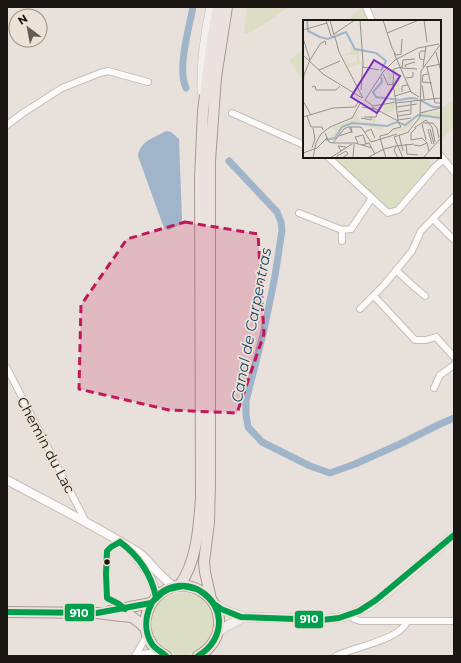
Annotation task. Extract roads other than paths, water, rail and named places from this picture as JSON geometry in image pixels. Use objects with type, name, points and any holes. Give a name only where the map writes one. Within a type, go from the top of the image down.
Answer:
[{"type":"main road","points":[[177,586],[187,575],[194,552],[201,498],[200,178],[203,111],[202,70],[211,7]]},
{"type":"main road","points":[[203,111],[211,47],[218,7]]},
{"type":"main road","points":[[202,655],[215,640],[219,623],[218,613],[212,598],[204,562],[209,522],[210,482],[210,161],[216,77],[227,7]]},
{"type":"main road","points":[[221,42],[231,7]]},
{"type":"main road","points":[[97,613],[153,600],[168,589],[177,586],[200,590],[229,612],[244,617],[338,618],[360,611],[378,600],[454,535]]},
{"type":"main road","points":[[146,631],[147,611],[153,600]]},
{"type":"main road","points":[[7,612],[97,613],[132,618],[146,631],[153,646],[162,654]]},
{"type":"main road","points":[[218,632],[244,617]]},
{"type":"street","points":[[366,7],[372,20]]},
{"type":"street","points":[[7,125],[62,88],[100,73],[108,71],[148,82]]},
{"type":"street","points":[[232,113],[303,145]]},
{"type":"street","points":[[441,157],[454,172]]},
{"type":"street","points":[[329,158],[388,213],[398,210],[435,167],[440,158]]},
{"type":"street","points":[[299,213],[342,230],[351,228],[372,198]]},
{"type":"street","points":[[360,309],[374,296],[412,251],[421,231],[454,198]]},
{"type":"street","points":[[432,219],[454,240]]},
{"type":"street","points":[[342,230],[342,241]]},
{"type":"street","points":[[396,270],[425,296]]},
{"type":"street","points":[[374,296],[415,340],[426,340],[436,337],[454,357]]},
{"type":"street","points":[[434,388],[440,375],[454,365]]},
{"type":"street","name":"Chemin du Lac","points":[[7,368],[86,522]]},
{"type":"street","points":[[7,480],[108,533],[145,557],[164,578],[177,586]]},
{"type":"street","points":[[130,548],[154,584],[153,600]]},
{"type":"street","points":[[350,615],[354,619],[360,621],[454,621]]},
{"type":"street","points":[[336,656],[378,642],[402,628],[407,621]]},
{"type":"street","points":[[135,656],[144,641],[146,631]]},
{"type":"street","points":[[139,656],[142,654],[162,654]]},
{"type":"water","points":[[166,131],[171,132],[179,139],[182,219],[180,224],[169,230],[164,228],[138,156],[139,151],[145,143]]},
{"type":"waterway","name":"Canal de Carpentras","points":[[186,88],[183,59],[193,7]]},
{"type":"waterway","name":"Canal de Carpentras","points":[[229,161],[277,212],[282,230],[275,276],[264,330],[246,401],[248,427],[262,442],[310,466],[330,473],[355,464],[454,418]]}]
